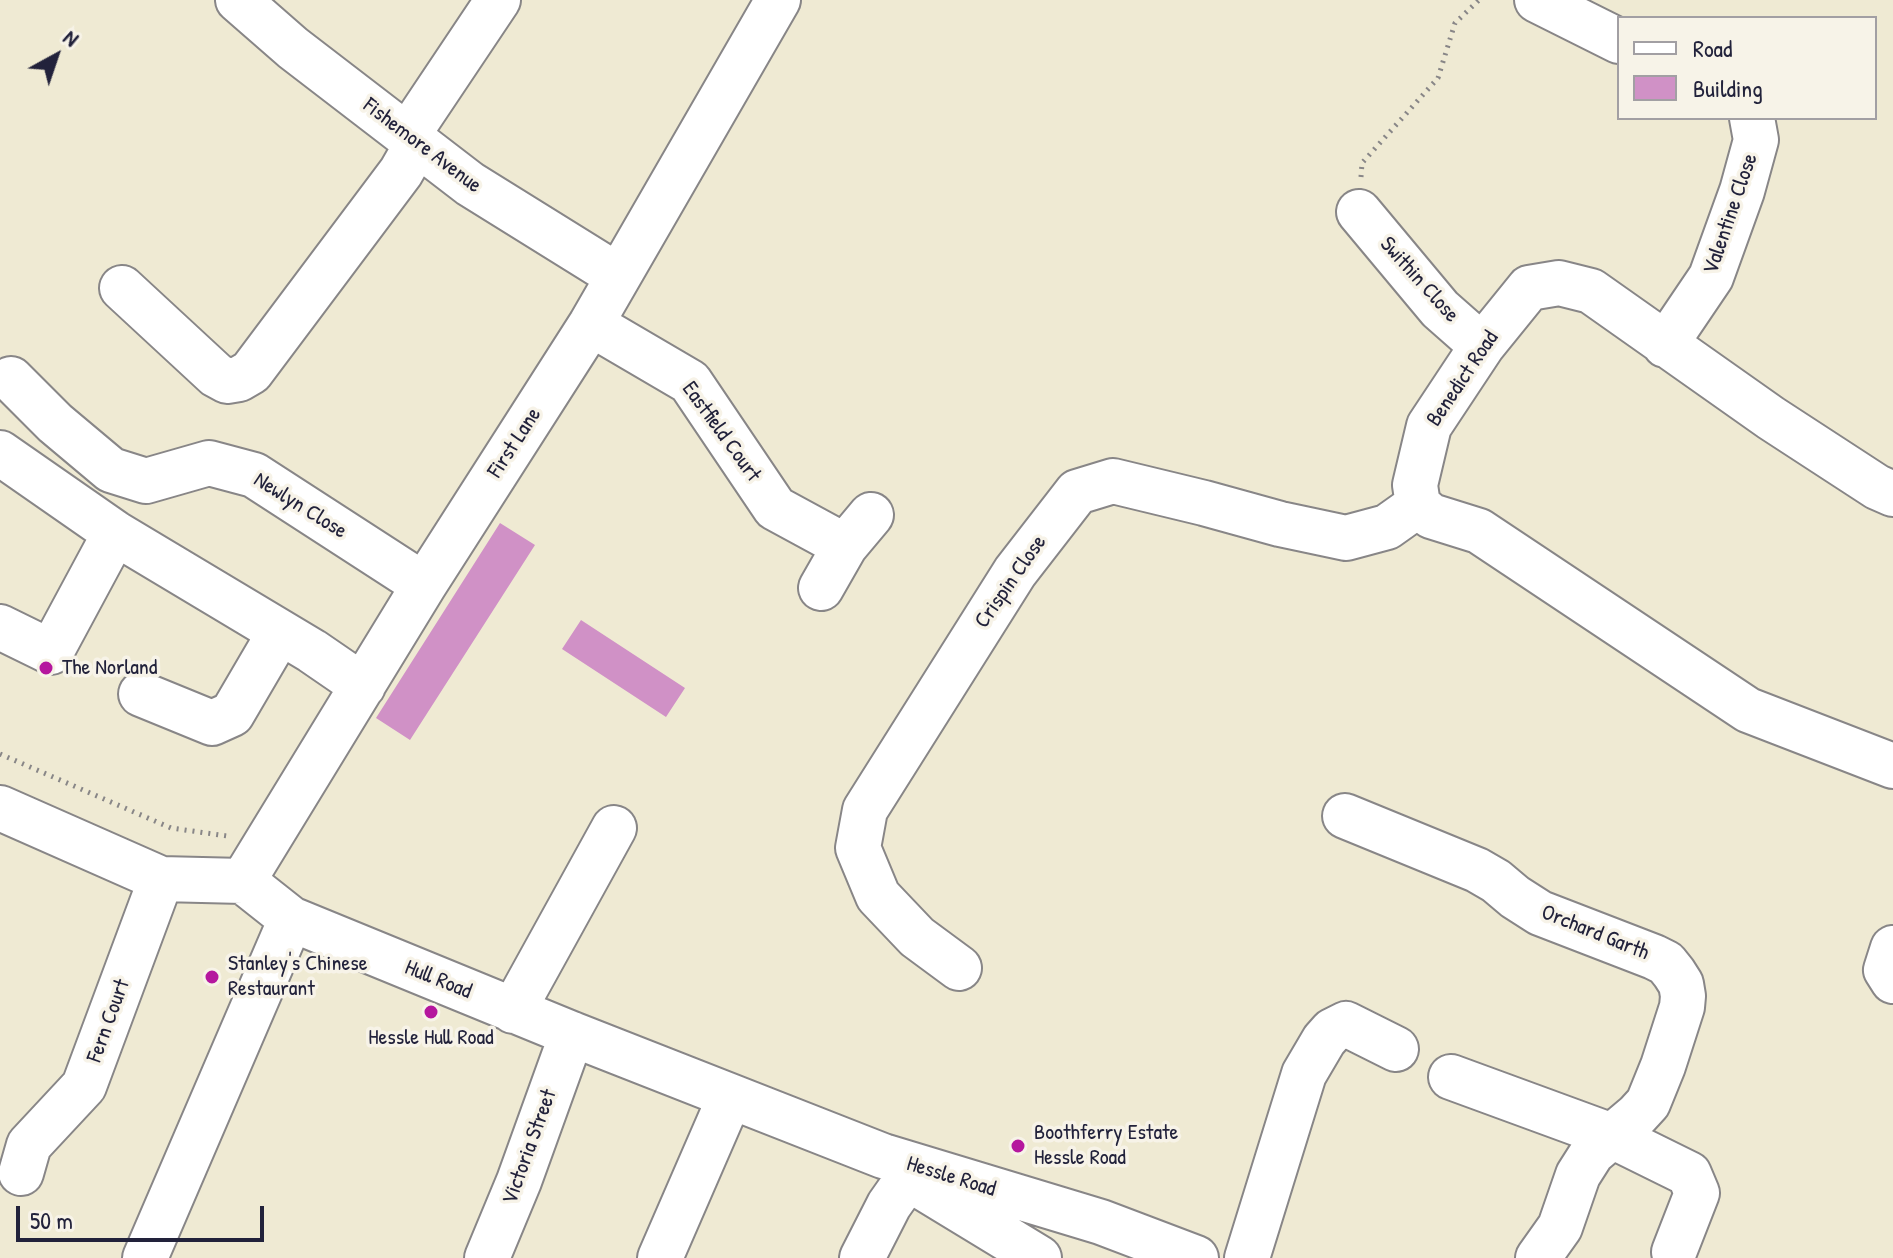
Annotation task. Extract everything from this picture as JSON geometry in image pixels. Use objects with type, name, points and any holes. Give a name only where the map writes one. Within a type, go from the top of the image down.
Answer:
[{"type":"street","name":"Fishemore Avenue","points":[[238,0],[293,48],[470,184],[618,276]]},
{"type":"street","points":[[122,288],[216,375],[227,381],[251,372],[401,172],[412,140],[498,0]]},
{"type":"street","name":"First Lane","points":[[243,881],[424,585],[591,324],[778,0]]},
{"type":"street","points":[[1537,0],[1617,40]]},
{"type":"street","name":"Valentine Close","points":[[1665,345],[1711,277],[1742,191],[1756,140],[1752,120]]},
{"type":"street","name":"Swithin Close","points":[[1359,212],[1440,309],[1482,346]]},
{"type":"street","name":"Benedict Road","points":[[1418,505],[1415,485],[1429,426],[1482,346],[1529,288],[1559,283],[1591,291],[1771,418],[1877,487],[1893,494]]},
{"type":"street","name":"Eastfield Court","points":[[591,324],[690,382],[775,508],[858,531],[821,588]]},
{"type":"street","name":"Newlyn Close","points":[[11,379],[55,423],[111,470],[146,481],[209,463],[254,475],[424,585]]},
{"type":"street","points":[[0,453],[115,533],[312,651],[363,686]]},
{"type":"street","name":"Crispin Close","points":[[959,968],[917,937],[878,896],[858,848],[865,810],[1015,572],[1077,492],[1113,481],[1346,538],[1387,527],[1418,505]]},
{"type":"street","points":[[1418,505],[1431,516],[1479,531],[1748,710],[1893,766]]},
{"type":"street","points":[[0,627],[51,652],[115,533]]},
{"type":"street","points":[[141,694],[212,723],[232,714],[280,632]]},
{"type":"street","points":[[0,808],[161,879],[243,881]]},
{"type":"street","name":"Orchard Garth","points":[[1345,816],[1477,870],[1540,913],[1654,957],[1666,963],[1681,984],[1682,1007],[1648,1103],[1592,1153],[1578,1175],[1560,1227],[1538,1258]]},
{"type":"street","points":[[513,1011],[614,828]]},
{"type":"street","name":"Fern Court","points":[[17,1151],[84,1086],[161,879]]},
{"type":"street","name":"Hull Road","points":[[243,881],[291,919],[896,1167]]},
{"type":"street","points":[[145,1258],[291,919]]},
{"type":"street","points":[[1893,948],[1886,970],[1893,981]]},
{"type":"street","points":[[1247,1258],[1304,1074],[1324,1040],[1332,1031],[1346,1024],[1396,1049]]},
{"type":"street","name":"Victoria Street","points":[[487,1258],[519,1181],[572,1034]]},
{"type":"street","points":[[1451,1077],[1612,1136],[1689,1174],[1697,1193],[1674,1252]]},
{"type":"street","points":[[660,1258],[730,1097]]},
{"type":"street","points":[[862,1258],[889,1205],[896,1167]]},
{"type":"street","name":"Hessle Road","points":[[896,1167],[1039,1258]]},
{"type":"street","name":"Hessle Road","points":[[896,1167],[1101,1222],[1196,1258]]},
{"type":"path","points":[[1359,212],[1362,163],[1438,78],[1455,23],[1479,0]]},
{"type":"path","points":[[0,754],[171,828],[228,836]]},
{"type":"building","points":[[500,523],[535,545],[410,740],[376,718]]},
{"type":"building","points":[[581,620],[685,688],[666,717],[562,649]]},
{"type":"place","name":"The Norland","points":[[46,668]]},
{"type":"place","name":"Stanley's Chinese Restaurant","points":[[212,977]]},
{"type":"place","name":"Hessle Hull Road","points":[[431,1012]]},
{"type":"place","name":"Boothferry Estate Hessle Road","points":[[1018,1146]]}]
